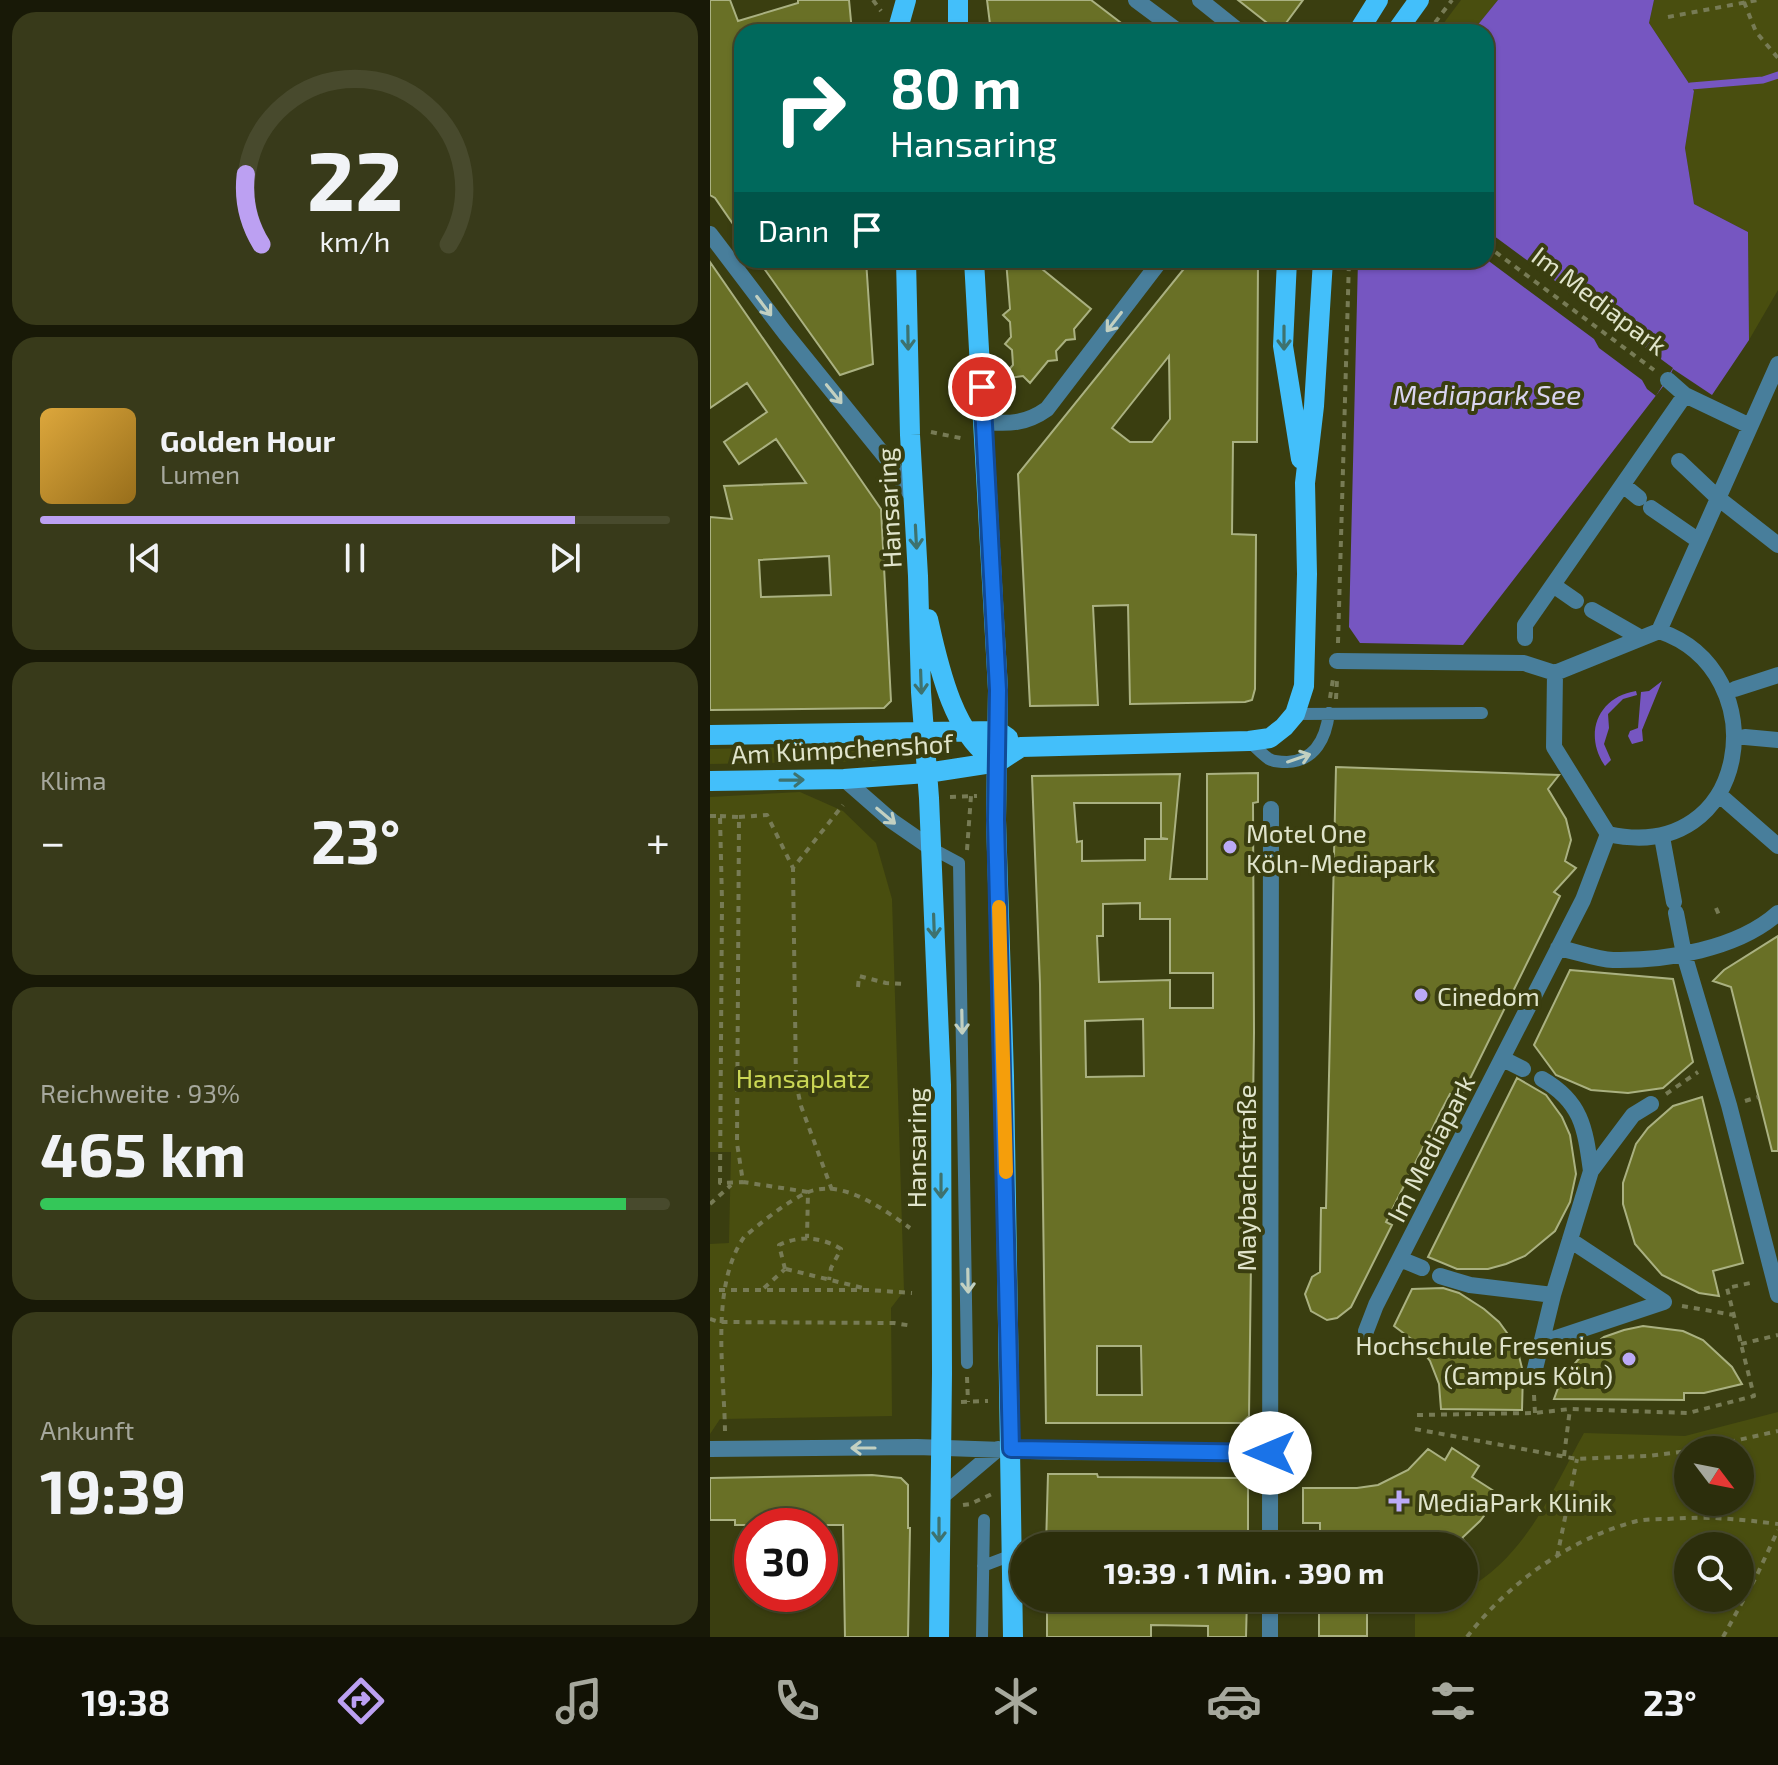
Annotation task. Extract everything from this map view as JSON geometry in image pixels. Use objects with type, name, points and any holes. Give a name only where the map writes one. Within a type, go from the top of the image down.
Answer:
[{"type":"main road","points":[[899,24],[906,0]]},
{"type":"main road","points":[[958,0],[958,24]]},
{"type":"main road","points":[[1363,24],[1378,0]]},
{"type":"main road","points":[[1402,24],[1419,0]]},
{"type":"main road","name":"Hansaring","points":[[906,268],[910,435],[941,1085],[939,1637]]},
{"type":"main road","points":[[974,268],[986,445],[998,731],[993,769],[1005,1449],[1010,1532]]},
{"type":"main road","points":[[1287,268],[1283,346],[1305,483]]},
{"type":"main road","points":[[998,731],[1021,747],[1249,741],[1270,738],[1295,714],[1304,686],[1305,483],[1314,406],[1323,268]]},
{"type":"main road","points":[[918,576],[943,676],[965,732],[993,769]]},
{"type":"main road","name":"Am Kümpchenshof","points":[[710,735],[998,731]]},
{"type":"main road","points":[[924,733],[973,751],[993,769]]},
{"type":"main road","name":"Am Kümpchenshof","points":[[710,781],[844,779],[993,769],[1021,747]]},
{"type":"main road","points":[[1013,1612],[1013,1637]]},
{"type":"street","points":[[1136,0],[1168,24]]},
{"type":"street","points":[[1200,0],[1230,24]]},
{"type":"street","points":[[710,234],[734,266]]},
{"type":"street","points":[[736,268],[891,464],[914,499]]},
{"type":"street","points":[[984,422],[1019,423],[1033,419],[1047,409],[1155,268]]},
{"type":"street","points":[[1659,631],[1778,364]]},
{"type":"street","name":"Im Mediapark","points":[[1668,380],[1685,395],[1750,426]]},
{"type":"street","points":[[1524,649],[1525,625],[1623,485],[1657,449],[1685,395]]},
{"type":"street","points":[[1679,461],[1718,498],[1778,545]]},
{"type":"street","points":[[1623,485],[1699,541]]},
{"type":"street","points":[[1553,585],[1576,601]]},
{"type":"street","points":[[1592,610],[1641,638]]},
{"type":"street","points":[[1659,631],[1696,645],[1725,672],[1742,708],[1745,737],[1740,766],[1723,798],[1696,823],[1662,837],[1644,839],[1608,834],[1554,747],[1555,673],[1659,631]]},
{"type":"street","points":[[1337,661],[1524,649],[1555,673]]},
{"type":"street","points":[[1735,689],[1778,675]]},
{"type":"street","points":[[1745,737],[1778,740]]},
{"type":"street","points":[[844,779],[892,821],[931,848]]},
{"type":"street","points":[[1723,798],[1778,846]]},
{"type":"street","name":"Maybachstraße","points":[[1270,1532],[1271,809]]},
{"type":"street","name":"Im Mediapark","points":[[1366,1331],[1583,900],[1608,834]]},
{"type":"street","points":[[1662,837],[1684,954],[1729,1105],[1778,1295]]},
{"type":"street","points":[[1558,948],[1611,960],[1684,954],[1727,943],[1778,913]]},
{"type":"street","name":"Im Mediapark","points":[[1503,1059],[1523,1069]]},
{"type":"street","points":[[1542,1079],[1562,1090],[1579,1111],[1591,1171]]},
{"type":"street","points":[[1533,1377],[1553,1295],[1591,1171],[1633,1115],[1651,1104]]},
{"type":"street","points":[[1570,1240],[1671,1303]]},
{"type":"street","name":"Im Mediapark","points":[[1400,1259],[1422,1268]]},
{"type":"street","points":[[1440,1276],[1470,1285],[1553,1295]]},
{"type":"street","points":[[1541,1343],[1671,1303]]},
{"type":"street","points":[[717,1449],[941,1448],[1270,1453]]},
{"type":"street","points":[[939,1499],[1005,1449]]},
{"type":"street","points":[[1270,1612],[1270,1637]]},
{"type":"lane","points":[[1249,741],[1271,761],[1304,759],[1316,750],[1326,734],[1329,713]]},
{"type":"lane","points":[[1295,714],[1482,713]]},
{"type":"lane","points":[[931,848],[959,863],[967,1363]]},
{"type":"lane","points":[[941,1316],[968,1315]]},
{"type":"lane","points":[[982,1637],[984,1520]]},
{"type":"lane","points":[[983,1566],[1010,1556]]},
{"type":"path","points":[[1434,24],[1452,0]]},
{"type":"path","points":[[1668,17],[1758,0]]},
{"type":"path","points":[[1744,1],[1756,32],[1778,58]]},
{"type":"path","name":"Im Mediapark","points":[[1494,251],[1668,380]]},
{"type":"path","points":[[1329,713],[1337,661],[1349,268]]},
{"type":"path","points":[[910,435],[935,432],[986,445]]},
{"type":"path","points":[[950,797],[973,796],[969,840],[964,863],[959,870]]},
{"type":"path","points":[[793,868],[843,805]]},
{"type":"path","points":[[710,816],[767,815],[793,868],[796,1083],[804,1116],[832,1190]]},
{"type":"path","points":[[720,816],[720,1183],[743,1182],[808,1192],[832,1190],[857,1195],[910,1228]]},
{"type":"path","points":[[739,817],[737,1143],[743,1182]]},
{"type":"path","points":[[1716,908],[1719,915]]},
{"type":"path","points":[[858,987],[859,976],[905,984]]},
{"type":"path","points":[[1681,1083],[1697,1073]]},
{"type":"path","points":[[710,1204],[732,1183]]},
{"type":"path","points":[[807,1238],[808,1192]]},
{"type":"path","points":[[717,1449],[719,1290],[737,1246],[744,1237],[808,1192]]},
{"type":"path","points":[[785,1269],[779,1245],[807,1238],[828,1242],[841,1249],[831,1268],[829,1280]]},
{"type":"path","points":[[785,1269],[869,1290]]},
{"type":"path","points":[[763,1290],[785,1269]]},
{"type":"path","points":[[1417,1415],[1535,1413],[1570,1409],[1688,1413],[1754,1396],[1727,1288],[1773,1278]]},
{"type":"path","points":[[719,1290],[912,1293]]},
{"type":"path","points":[[1671,1303],[1734,1315]]},
{"type":"path","points":[[710,1319],[719,1322],[894,1323],[913,1326]]},
{"type":"path","points":[[1741,1344],[1778,1335]]},
{"type":"path","points":[[967,1363],[968,1402]]},
{"type":"path","points":[[1534,1399],[1535,1413]]},
{"type":"path","points":[[1564,1456],[1570,1409]]},
{"type":"path","points":[[1415,1429],[1577,1459],[1674,1451]]},
{"type":"path","points":[[1754,1436],[1778,1431]]},
{"type":"path","points":[[1557,1557],[1577,1459]]},
{"type":"path","points":[[1467,1637],[1500,1599],[1587,1539],[1639,1521],[1714,1516],[1778,1527],[1756,1577],[1723,1637]]},
{"type":"green space","points":[[1461,0],[1498,0],[1478,24],[1443,24]]},
{"type":"green space","points":[[1654,0],[1778,0],[1778,290],[1749,340],[1748,232],[1694,204],[1685,148],[1694,91],[1649,23]]},
{"type":"green space","points":[[842,746],[879,751],[879,761],[710,764],[710,749]]},
{"type":"green space","name":"Hansaplatz","points":[[800,792],[843,811],[876,843],[892,899],[904,1291],[891,1308],[892,1416],[720,1419],[710,1434],[710,1244],[729,1243],[731,1152],[710,1152],[710,797]]},
{"type":"green space","points":[[1778,1412],[1778,1637],[1415,1637],[1415,1612],[1478,1612],[1478,1581],[1521,1541],[1548,1500],[1584,1433],[1685,1436]]},
{"type":"water","name":"Mediapark See","points":[[1498,0],[1654,0],[1649,23],[1694,91],[1685,148],[1694,204],[1748,232],[1749,340],[1712,395],[1673,369],[1668,380],[1463,645],[1360,643],[1349,627],[1358,268],[1494,268],[1494,24],[1478,24]]},
{"type":"water","points":[[1662,681],[1642,730],[1643,741],[1632,744],[1628,736],[1630,731],[1638,728],[1641,692],[1649,691]]},
{"type":"water","points":[[1636,691],[1637,695],[1623,699],[1608,714],[1609,728],[1604,744],[1611,760],[1605,766],[1595,742],[1598,719],[1612,701]]},
{"type":"pier","points":[[1494,236],[1673,368],[1656,396],[1642,380],[1599,348],[1594,339],[1494,265]]},
{"type":"building","points":[[710,0],[730,0],[738,21],[798,3],[798,0],[849,0],[851,24],[734,24],[734,225],[710,195]]},
{"type":"building","points":[[987,0],[1091,0],[1122,24],[990,24]]},
{"type":"building","points":[[1238,0],[1303,0],[1286,23],[1269,24]]},
{"type":"building","points":[[710,262],[881,509],[891,701],[884,708],[710,710],[710,517],[732,519],[724,486],[806,483],[776,439],[739,464],[724,442],[767,412],[747,383],[710,408]],"holes":[[[829,556],[831,595],[761,597],[759,560]]]},
{"type":"building","points":[[764,268],[867,268],[873,364],[840,375]]},
{"type":"building","points":[[1007,268],[1041,268],[1091,309],[1074,329],[1075,339],[1066,340],[1056,351],[1057,360],[1048,361],[1030,383],[1023,376],[1001,379],[1013,365],[1012,350],[1005,344],[1011,337],[1010,322],[1003,315],[1010,309]]},
{"type":"building","points":[[1185,268],[1258,268],[1257,442],[1233,442],[1232,534],[1256,535],[1255,689],[1252,700],[1130,704],[1128,605],[1093,606],[1098,705],[1030,706],[1018,474]],"holes":[[[1169,356],[1170,419],[1152,442],[1130,442],[1112,428]]]},
{"type":"building","name":"Cinedom","points":[[1336,767],[1559,775],[1548,789],[1566,819],[1571,840],[1565,861],[1576,868],[1554,892],[1560,896],[1461,1097],[1450,1094],[1439,1115],[1386,1222],[1392,1225],[1351,1307],[1337,1318],[1327,1320],[1311,1311],[1305,1294],[1312,1277],[1320,1272],[1321,1208],[1326,1208]]},
{"type":"building","points":[[1258,773],[1258,802],[1253,803],[1254,1032],[1249,1416],[1242,1423],[1046,1423],[1040,984],[1032,776],[1180,774],[1170,879],[1207,879],[1207,774]],"holes":[[[1074,803],[1161,803],[1161,838],[1168,839],[1145,839],[1145,860],[1082,861],[1082,841],[1077,842]],[[1140,903],[1140,919],[1170,919],[1170,973],[1213,973],[1213,1008],[1170,1008],[1170,980],[1099,982],[1097,936],[1103,936],[1103,904]],[[1143,1019],[1144,1076],[1086,1077],[1085,1021]],[[1097,1346],[1141,1346],[1142,1395],[1097,1395]]]},
{"type":"building","points":[[1778,936],[1778,1151],[1772,1151],[1731,987],[1713,981],[1724,970]]},
{"type":"building","points":[[1570,970],[1673,979],[1693,1062],[1663,1088],[1628,1093],[1591,1090],[1556,1075],[1534,1045]]},
{"type":"building","points":[[1517,1078],[1546,1095],[1562,1117],[1570,1135],[1576,1174],[1570,1202],[1555,1231],[1525,1256],[1488,1269],[1457,1269],[1428,1257]]},
{"type":"building","points":[[1702,1097],[1743,1263],[1713,1271],[1719,1296],[1699,1293],[1662,1275],[1635,1244],[1623,1204],[1623,1183],[1636,1144],[1648,1128],[1673,1106]]},
{"type":"building","points":[[1443,1288],[1459,1293],[1484,1309],[1510,1337],[1523,1372],[1522,1410],[1441,1409],[1439,1384],[1430,1361],[1414,1341],[1394,1326],[1412,1289]]},
{"type":"building","points":[[1643,1326],[1683,1331],[1703,1340],[1732,1367],[1742,1384],[1704,1393],[1684,1393],[1684,1400],[1554,1399],[1561,1380],[1587,1349],[1604,1337]]},
{"type":"building","name":"MediaPark Klinik","points":[[1452,1448],[1479,1466],[1472,1477],[1500,1495],[1468,1532],[1320,1532],[1320,1523],[1303,1523],[1303,1488],[1378,1485],[1408,1470],[1428,1449],[1445,1460]]},
{"type":"building","points":[[1048,1474],[1241,1478],[1248,1484],[1248,1532],[1046,1532]]},
{"type":"building","points":[[872,1475],[901,1478],[908,1485],[910,1528],[908,1637],[845,1637],[843,1525],[838,1525],[838,1508],[734,1508],[734,1520],[710,1520],[710,1478]]},
{"type":"building","points":[[1047,1612],[1247,1612],[1246,1637],[1208,1637],[1208,1626],[1151,1625],[1151,1637],[1047,1637]]},
{"type":"building","points":[[1319,1612],[1367,1612],[1367,1636],[1319,1636]]},
{"type":"waterway","points":[[1691,86],[1763,80],[1778,75]]},
{"type":"slow traffic","points":[[999,907],[1006,1172]]},
{"type":"place","name":"Motel One Köln-Mediapark","points":[[1230,847]]},
{"type":"place","name":"Cinedom","points":[[1421,995]]},
{"type":"place","name":"Hochschule Fresenius (Campus Köln)","points":[[1629,1359]]},
{"type":"place","name":"MediaPark Klinik","points":[[1399,1501]]},
{"type":"route","points":[[982,387],[998,690],[996,820],[1011,1449],[1270,1453]]}]
